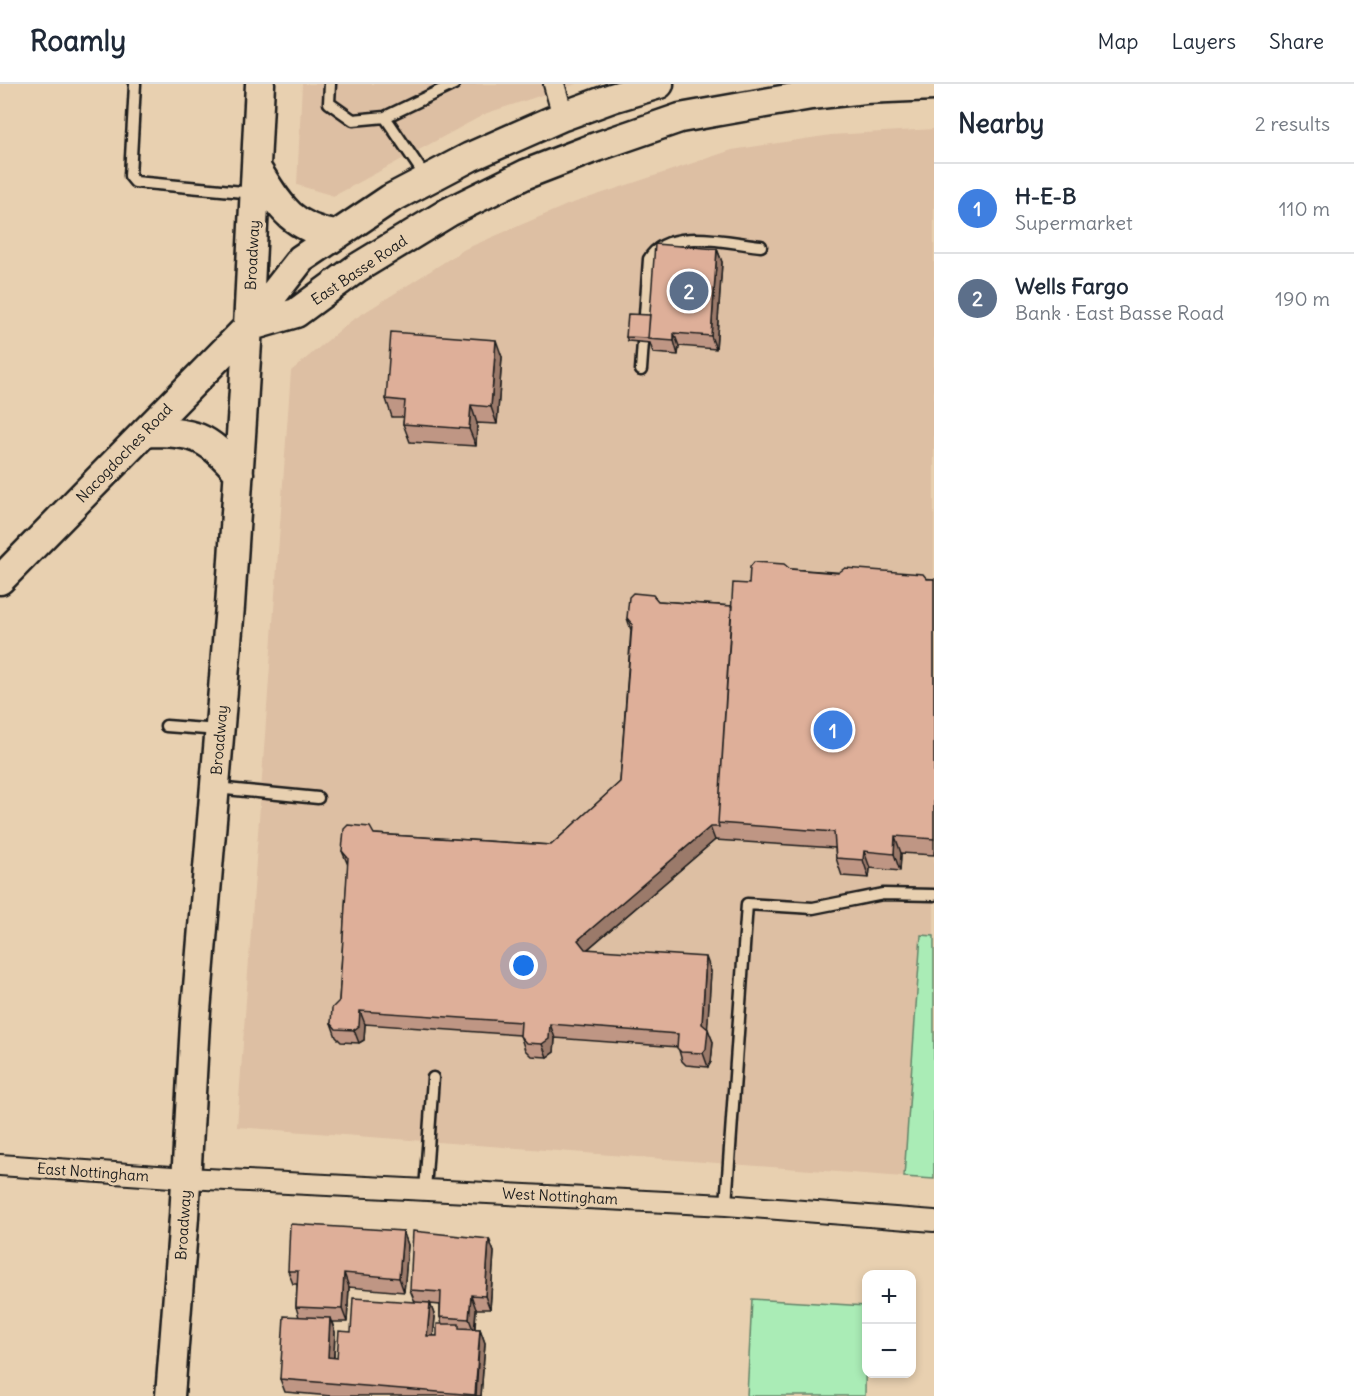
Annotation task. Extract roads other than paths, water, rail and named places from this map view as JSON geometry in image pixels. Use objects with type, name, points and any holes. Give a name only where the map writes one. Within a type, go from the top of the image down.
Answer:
[{"type":"main road","name":"Broadway","points":[[170,1396],[195,1023],[239,473],[260,84]]},
{"type":"main road","points":[[248,327],[301,259],[390,199],[470,157],[563,116],[658,84]]},
{"type":"main road","name":"East Basse Road","points":[[248,327],[296,313],[357,268],[449,212],[526,174],[596,147],[680,118],[864,86],[934,86]]},
{"type":"main road","points":[[255,181],[300,224],[335,235]]},
{"type":"main road","name":"Nacogdoches Road","points":[[0,580],[248,327]]},
{"type":"main road","points":[[145,432],[175,432],[196,436],[218,449],[239,473]]},
{"type":"street","points":[[555,84],[563,116]]},
{"type":"street","name":"East Nottingham","points":[[0,1165],[186,1178]]},
{"type":"street","name":"West Nottingham","points":[[186,1178],[726,1205],[934,1221]]},
{"type":"lane","points":[[135,84],[130,176],[135,183],[255,181]]},
{"type":"lane","points":[[330,84],[329,102],[353,120],[385,117],[454,84]]},
{"type":"lane","points":[[385,117],[427,179]]},
{"type":"lane","points":[[642,370],[649,259],[654,251],[663,245],[685,238],[761,246]]},
{"type":"lane","points":[[166,726],[220,730]]},
{"type":"lane","points":[[215,788],[318,798]]},
{"type":"lane","points":[[726,1205],[747,904],[813,908],[883,894],[934,895]]},
{"type":"lane","points":[[425,1190],[433,1078]]},
{"type":"place","name":"Wells Fargo","points":[[689,291]]},
{"type":"place","name":"H-E-B","points":[[833,730]]}]
